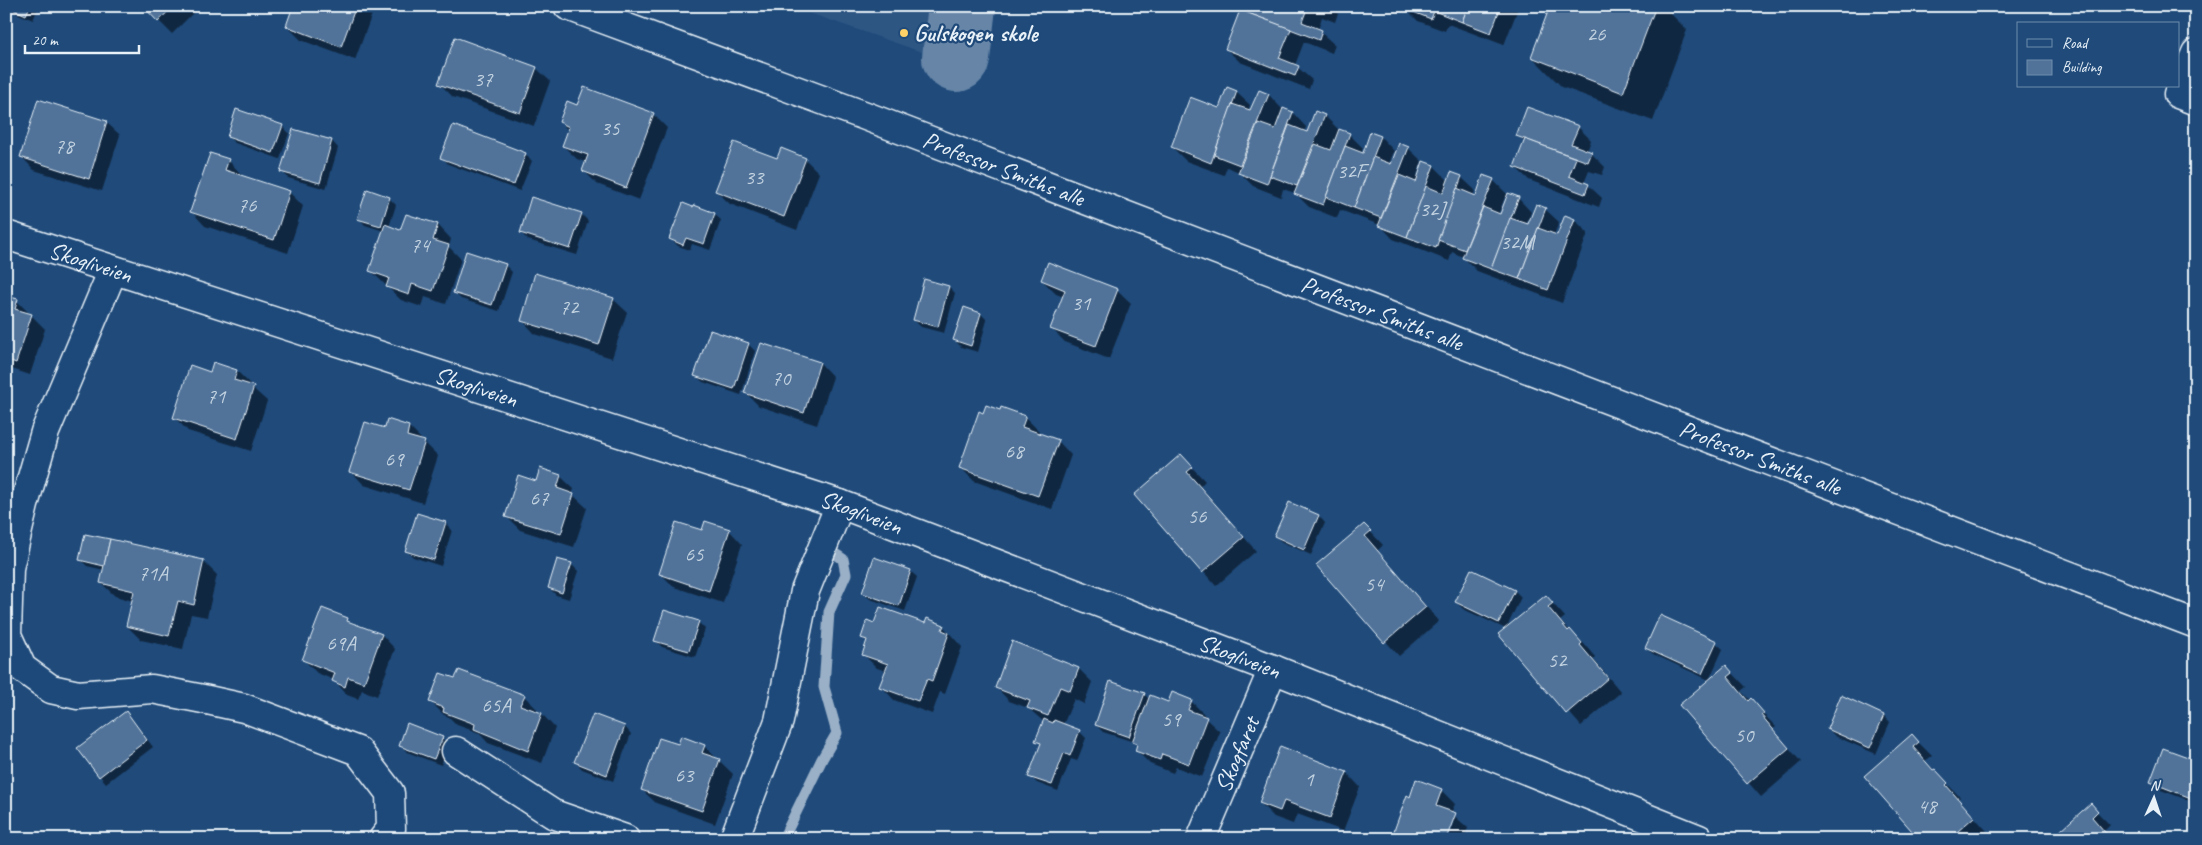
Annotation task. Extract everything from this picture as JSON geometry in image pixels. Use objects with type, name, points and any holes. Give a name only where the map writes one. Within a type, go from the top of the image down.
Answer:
[{"type":"street","name":"Professor Smiths alle","points":[[568,6],[863,115],[2196,624]]},
{"type":"street","points":[[2196,52],[2178,94],[2196,101]]},
{"type":"street","name":"Skogliveien","points":[[6,234],[840,504],[1273,669],[1651,830],[1699,839]]},
{"type":"street","points":[[113,270],[45,432],[8,568],[7,635],[22,668],[51,689],[78,695],[152,689],[244,708],[358,750],[390,793],[391,829],[383,839]]},
{"type":"street","points":[[734,839],[779,721],[804,590],[840,504]]},
{"type":"street","name":"Skogfaret","points":[[1201,839],[1273,669]]},
{"type":"street","points":[[456,751],[553,814],[624,839]]},
{"type":"shaded area","name":"Gulskogen skole","points":[[792,6],[946,6],[939,58],[795,8]]},
{"type":"building","points":[[6,6],[30,6],[26,15]]},
{"type":"building","points":[[143,6],[173,6],[158,22]]},
{"type":"building","points":[[293,6],[356,6],[341,47],[286,26]]},
{"type":"building","points":[[1250,6],[1308,6],[1302,22],[1322,30],[1319,40],[1248,13]]},
{"type":"building","points":[[1403,6],[1436,6],[1431,19],[1403,8]]},
{"type":"building","points":[[1436,6],[1468,6],[1462,22],[1434,11]]},
{"type":"building","points":[[1468,6],[1501,6],[1491,33],[1462,22]]},
{"type":"building","points":[[1550,6],[1656,6],[1623,93],[1531,57]]},
{"type":"building","points":[[1240,10],[1291,29],[1279,58],[1299,66],[1295,76],[1225,49]]},
{"type":"building","points":[[455,37],[537,67],[520,113],[438,84]]},
{"type":"building","points":[[584,87],[654,113],[626,188],[582,171],[588,155],[562,146],[569,127],[559,122],[567,101],[577,105]]},
{"type":"building","points":[[1227,87],[1237,91],[1211,163],[1171,147],[1190,97],[1219,108]]},
{"type":"building","points":[[1259,90],[1269,94],[1240,165],[1214,155],[1232,104],[1250,110]]},
{"type":"building","points":[[38,99],[107,121],[89,179],[20,157]]},
{"type":"building","points":[[1527,107],[1579,126],[1571,144],[1592,152],[1588,162],[1516,136]]},
{"type":"building","points":[[1283,108],[1293,112],[1267,184],[1238,173],[1258,123],[1275,129]]},
{"type":"building","points":[[236,109],[283,125],[273,153],[227,137]]},
{"type":"building","points":[[1315,111],[1325,115],[1297,186],[1270,176],[1289,125],[1307,132]]},
{"type":"building","points":[[453,125],[526,153],[514,185],[440,158]]},
{"type":"building","points":[[293,129],[332,140],[320,183],[280,172]]},
{"type":"building","points":[[1339,129],[1350,133],[1323,205],[1294,194],[1315,144],[1331,150]]},
{"type":"building","points":[[1370,132],[1381,136],[1354,208],[1326,197],[1345,146],[1363,153]]},
{"type":"building","points":[[1525,139],[1576,158],[1569,176],[1589,184],[1585,194],[1514,167]]},
{"type":"building","points":[[734,142],[777,158],[781,148],[806,158],[784,217],[715,191]]},
{"type":"building","points":[[1399,143],[1409,147],[1381,218],[1354,208],[1373,157],[1391,164]]},
{"type":"building","points":[[210,153],[229,159],[225,170],[290,191],[274,240],[190,212]]},
{"type":"building","points":[[1423,161],[1434,165],[1407,237],[1378,226],[1399,175],[1416,182]]},
{"type":"building","points":[[1451,172],[1462,176],[1436,248],[1407,237],[1426,186],[1443,193]]},
{"type":"building","points":[[1483,175],[1494,179],[1465,250],[1438,240],[1457,188],[1476,196]]},
{"type":"building","points":[[367,189],[390,197],[381,226],[357,219]]},
{"type":"building","points":[[1508,193],[1519,197],[1491,269],[1462,258],[1483,207],[1500,214]]},
{"type":"building","points":[[531,197],[582,213],[570,249],[520,233]]},
{"type":"building","points":[[683,203],[715,213],[704,244],[686,238],[683,245],[669,239]]},
{"type":"building","points":[[1536,204],[1546,208],[1519,279],[1491,269],[1510,218],[1528,224]]},
{"type":"building","points":[[406,214],[438,224],[433,240],[449,245],[433,291],[412,284],[409,295],[386,287],[389,278],[369,271],[385,224],[400,230]]},
{"type":"building","points":[[1565,215],[1575,219],[1548,290],[1519,279],[1538,228],[1557,235]]},
{"type":"building","points":[[466,251],[506,264],[492,305],[453,293]]},
{"type":"building","points":[[1048,262],[1118,289],[1096,346],[1050,329],[1065,290],[1041,280]]},
{"type":"building","points":[[535,273],[614,298],[599,345],[521,321]]},
{"type":"building","points":[[924,279],[949,286],[938,327],[913,320]]},
{"type":"building","points":[[6,296],[18,299],[15,309],[32,314],[16,363],[6,359]]},
{"type":"building","points":[[964,307],[981,313],[971,346],[953,340]]},
{"type":"building","points":[[710,330],[749,343],[734,389],[694,376]]},
{"type":"building","points":[[761,343],[820,362],[804,413],[744,393]]},
{"type":"building","points":[[213,362],[237,370],[234,380],[254,386],[237,439],[173,418],[190,365],[210,372]]},
{"type":"building","points":[[986,405],[1000,410],[1001,407],[1026,416],[1022,427],[1059,440],[1038,496],[959,468],[979,411],[983,413]]},
{"type":"building","points":[[387,419],[409,426],[407,436],[425,441],[409,490],[349,472],[365,422],[385,428]]},
{"type":"building","points":[[1181,454],[1193,467],[1187,472],[1244,537],[1202,573],[1134,495]]},
{"type":"building","points":[[540,468],[561,475],[557,488],[574,494],[561,534],[505,517],[518,475],[536,481]]},
{"type":"building","points":[[1289,502],[1319,515],[1304,550],[1274,536]]},
{"type":"building","points":[[417,513],[446,522],[434,560],[405,551]]},
{"type":"building","points":[[705,521],[730,529],[709,591],[659,574],[676,522],[702,530]]},
{"type":"building","points":[[1364,524],[1371,531],[1365,536],[1426,607],[1384,643],[1316,565]]},
{"type":"building","points":[[85,534],[110,539],[104,566],[79,560]]},
{"type":"building","points":[[110,539],[204,560],[194,605],[178,601],[169,636],[126,626],[134,591],[100,583]]},
{"type":"building","points":[[874,557],[911,570],[899,606],[862,593]]},
{"type":"building","points":[[557,559],[572,563],[562,593],[548,588]]},
{"type":"building","points":[[1471,569],[1515,590],[1499,623],[1455,602]]},
{"type":"building","points":[[1546,595],[1553,603],[1548,607],[1568,631],[1570,629],[1582,643],[1580,645],[1608,678],[1566,714],[1498,634]]},
{"type":"building","points":[[880,607],[925,623],[927,618],[944,625],[942,630],[949,633],[932,681],[927,679],[918,701],[879,687],[888,664],[862,655],[867,640],[861,638],[867,620],[874,623]]},
{"type":"building","points":[[322,608],[348,618],[347,621],[382,634],[364,683],[348,677],[345,687],[332,681],[335,673],[302,660]]},
{"type":"building","points":[[664,610],[699,621],[689,651],[654,641]]},
{"type":"building","points":[[1660,615],[1717,641],[1702,674],[1645,648]]},
{"type":"building","points":[[1012,641],[1079,668],[1070,691],[1060,687],[1048,716],[1027,708],[1030,701],[995,688]]},
{"type":"building","points":[[1726,665],[1733,673],[1728,677],[1748,701],[1751,698],[1764,713],[1761,715],[1789,748],[1747,784],[1679,705]]},
{"type":"building","points":[[459,670],[525,695],[520,705],[542,713],[528,751],[474,729],[475,724],[443,712],[444,708],[429,702],[440,673],[455,678]]},
{"type":"building","points":[[1110,681],[1145,693],[1129,737],[1095,725]]},
{"type":"building","points":[[1172,692],[1192,700],[1188,710],[1207,717],[1189,764],[1162,754],[1160,760],[1135,751],[1137,744],[1132,742],[1150,695],[1168,702]]},
{"type":"building","points":[[1841,695],[1884,715],[1870,748],[1827,729]]},
{"type":"building","points":[[126,711],[147,740],[99,777],[77,748]]},
{"type":"building","points":[[593,714],[625,726],[607,775],[574,762]]},
{"type":"building","points":[[1044,719],[1053,723],[1054,720],[1080,730],[1070,756],[1064,753],[1052,785],[1028,777],[1041,743],[1035,741]]},
{"type":"building","points":[[407,723],[443,737],[434,759],[399,746]]},
{"type":"building","points":[[1912,734],[1919,742],[1913,747],[1933,770],[1935,769],[1948,783],[1946,785],[1974,817],[1949,839],[1919,839],[1864,776]]},
{"type":"building","points":[[681,736],[705,745],[702,753],[720,759],[702,811],[641,790],[659,738],[678,744]]},
{"type":"building","points":[[1280,746],[1347,772],[1330,818],[1284,801],[1280,811],[1259,803]]},
{"type":"building","points":[[2163,748],[2196,760],[2196,800],[2150,782]]},
{"type":"building","points":[[1416,779],[1442,789],[1436,806],[1456,813],[1446,839],[1391,839],[1407,795],[1410,797]]},
{"type":"building","points":[[2091,803],[2098,811],[2092,817],[2111,839],[2051,839]]},
{"type":"waterway","points":[[956,58],[962,6]]},
{"type":"waterway","points":[[783,839],[822,759],[837,733],[824,687],[829,612],[846,574],[843,559],[837,555]]},
{"type":"place","name":"Gulskogen skole","points":[[904,33]]}]
